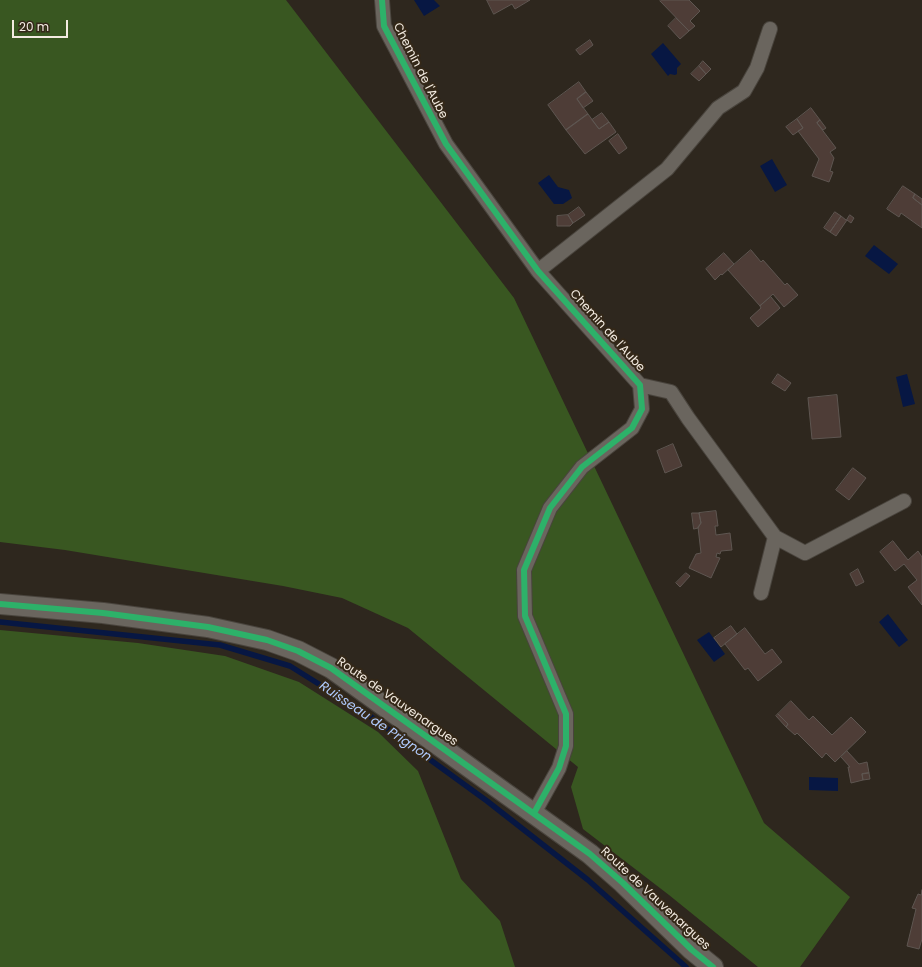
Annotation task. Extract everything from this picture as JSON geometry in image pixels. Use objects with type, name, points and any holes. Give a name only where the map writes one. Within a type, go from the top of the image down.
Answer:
[{"type":"main road","name":"Route de Vauvenargues","points":[[0,604],[103,613],[208,627],[267,640],[298,651],[331,668],[590,854],[623,883],[692,950],[713,967]]},
{"type":"street","name":"Chemin de l'Aube","points":[[382,0],[384,26],[446,144],[538,271],[640,385],[642,409],[632,428],[582,467],[550,508],[524,570],[525,616],[566,714],[566,746],[564,753],[559,768],[534,813]]},
{"type":"street","points":[[538,271],[667,169],[718,108],[744,91],[757,68],[770,29]]},
{"type":"street","points":[[640,385],[671,392],[688,418],[775,537],[805,553],[904,501]]},
{"type":"street","points":[[761,593],[775,537]]},
{"type":"green space","points":[[0,0],[286,0],[514,298],[764,823],[850,897],[800,967],[758,967],[669,895],[583,829],[571,787],[578,767],[408,628],[342,598],[283,586],[65,550],[0,542]]},
{"type":"green space","points":[[0,630],[138,643],[225,656],[299,682],[378,732],[418,771],[461,879],[500,921],[515,967],[0,967]]},
{"type":"water","points":[[414,0],[434,0],[440,6],[424,16]]},
{"type":"water","points":[[663,43],[681,64],[677,68],[677,74],[675,75],[670,74],[668,76],[651,54]]},
{"type":"water","points":[[772,159],[787,185],[775,192],[760,166]]},
{"type":"water","points":[[549,175],[558,187],[569,190],[572,198],[563,204],[554,204],[538,183]]},
{"type":"water","points":[[874,245],[898,264],[889,274],[865,256]]},
{"type":"water","points":[[907,374],[915,404],[903,407],[896,377]]},
{"type":"water","points":[[888,614],[908,640],[899,647],[879,622]]},
{"type":"water","points":[[709,632],[725,654],[714,662],[697,640]]},
{"type":"water","points":[[809,777],[838,778],[838,791],[809,790]]},
{"type":"building","points":[[487,0],[530,0],[515,9],[512,4],[494,14]]},
{"type":"building","points":[[689,0],[700,11],[690,21],[695,26],[689,31],[660,1]]},
{"type":"building","points":[[676,18],[689,31],[680,39],[668,26]]},
{"type":"building","points":[[590,40],[593,45],[580,55],[576,50]]},
{"type":"building","points":[[703,61],[711,69],[706,74],[699,66]]},
{"type":"building","points":[[699,66],[706,74],[699,81],[691,74]]},
{"type":"building","points":[[579,82],[586,92],[577,99],[588,114],[566,130],[548,105]]},
{"type":"building","points":[[586,92],[593,101],[583,108],[577,99]]},
{"type":"building","points":[[811,108],[820,120],[817,123],[836,148],[830,152],[834,158],[830,171],[833,172],[829,182],[812,176],[819,159],[798,131],[803,128],[797,119]]},
{"type":"building","points":[[602,113],[609,122],[599,129],[592,120]]},
{"type":"building","points":[[588,114],[599,129],[609,122],[616,132],[585,154],[566,130]]},
{"type":"building","points":[[797,119],[803,128],[793,135],[786,127]]},
{"type":"building","points":[[820,120],[826,128],[823,130],[817,123]]},
{"type":"building","points":[[618,134],[627,148],[619,154],[609,141]]},
{"type":"building","points":[[903,186],[915,194],[913,198],[922,205],[922,228],[901,213],[899,217],[887,209]]},
{"type":"building","points":[[915,194],[922,199],[922,205],[913,198]]},
{"type":"building","points":[[579,207],[585,215],[573,223],[568,215]]},
{"type":"building","points":[[835,212],[841,216],[830,232],[824,228]]},
{"type":"building","points":[[568,215],[573,223],[570,226],[557,226],[557,216]]},
{"type":"building","points":[[850,215],[854,218],[851,223],[847,220],[836,236],[830,232],[841,216],[846,220]]},
{"type":"building","points":[[751,250],[761,262],[763,260],[785,285],[787,283],[798,295],[784,307],[773,294],[760,306],[728,270]]},
{"type":"building","points":[[724,253],[734,264],[715,280],[706,269]]},
{"type":"building","points":[[771,297],[780,308],[758,327],[750,318],[761,308],[760,306]]},
{"type":"building","points":[[778,374],[791,383],[785,391],[772,383]]},
{"type":"building","points":[[837,395],[841,437],[812,439],[808,398]]},
{"type":"building","points":[[673,444],[682,466],[665,473],[657,451]]},
{"type":"building","points":[[853,468],[866,478],[849,500],[836,490]]},
{"type":"building","points":[[716,511],[718,526],[715,526],[716,535],[730,533],[732,550],[721,551],[720,554],[717,553],[716,557],[720,558],[711,578],[689,568],[696,554],[701,553],[698,527],[701,523],[699,513]]},
{"type":"building","points":[[692,513],[699,513],[701,523],[698,528],[694,529]]},
{"type":"building","points":[[893,541],[908,560],[918,551],[922,557],[922,605],[908,587],[917,580],[904,564],[895,571],[880,552]]},
{"type":"building","points":[[858,569],[864,582],[856,586],[850,574]]},
{"type":"building","points":[[686,573],[690,576],[680,587],[676,583]]},
{"type":"building","points":[[731,626],[737,634],[721,647],[714,638]]},
{"type":"building","points":[[745,628],[765,654],[772,649],[782,662],[758,681],[748,668],[745,670],[725,644]]},
{"type":"building","points":[[791,701],[809,720],[813,716],[832,735],[851,717],[866,732],[835,762],[826,753],[822,758],[797,733],[795,735],[786,727],[788,724],[778,714]]},
{"type":"building","points":[[778,714],[788,724],[786,727],[776,716]]},
{"type":"building","points":[[847,751],[859,764],[867,762],[869,773],[862,774],[863,780],[851,783],[848,767],[850,767],[841,757]]},
{"type":"building","points":[[869,773],[870,779],[863,780],[862,774]]},
{"type":"building","points":[[922,890],[922,939],[919,949],[907,946],[916,909],[912,908],[918,894],[921,895]]},
{"type":"waterway","name":"Ruisseau de Prignon","points":[[0,622],[220,645],[290,666],[370,716],[487,801],[588,880],[686,967]]},
{"type":"cycle path","points":[[382,0],[384,26],[446,144],[538,271],[640,385],[642,409],[632,428],[582,467],[550,508],[524,570],[525,616],[566,714],[566,746],[559,768],[534,813]]},
{"type":"cycle path","points":[[0,604],[103,613],[208,627],[267,640],[298,651],[331,668],[590,854],[623,883],[692,950],[713,967]]}]
